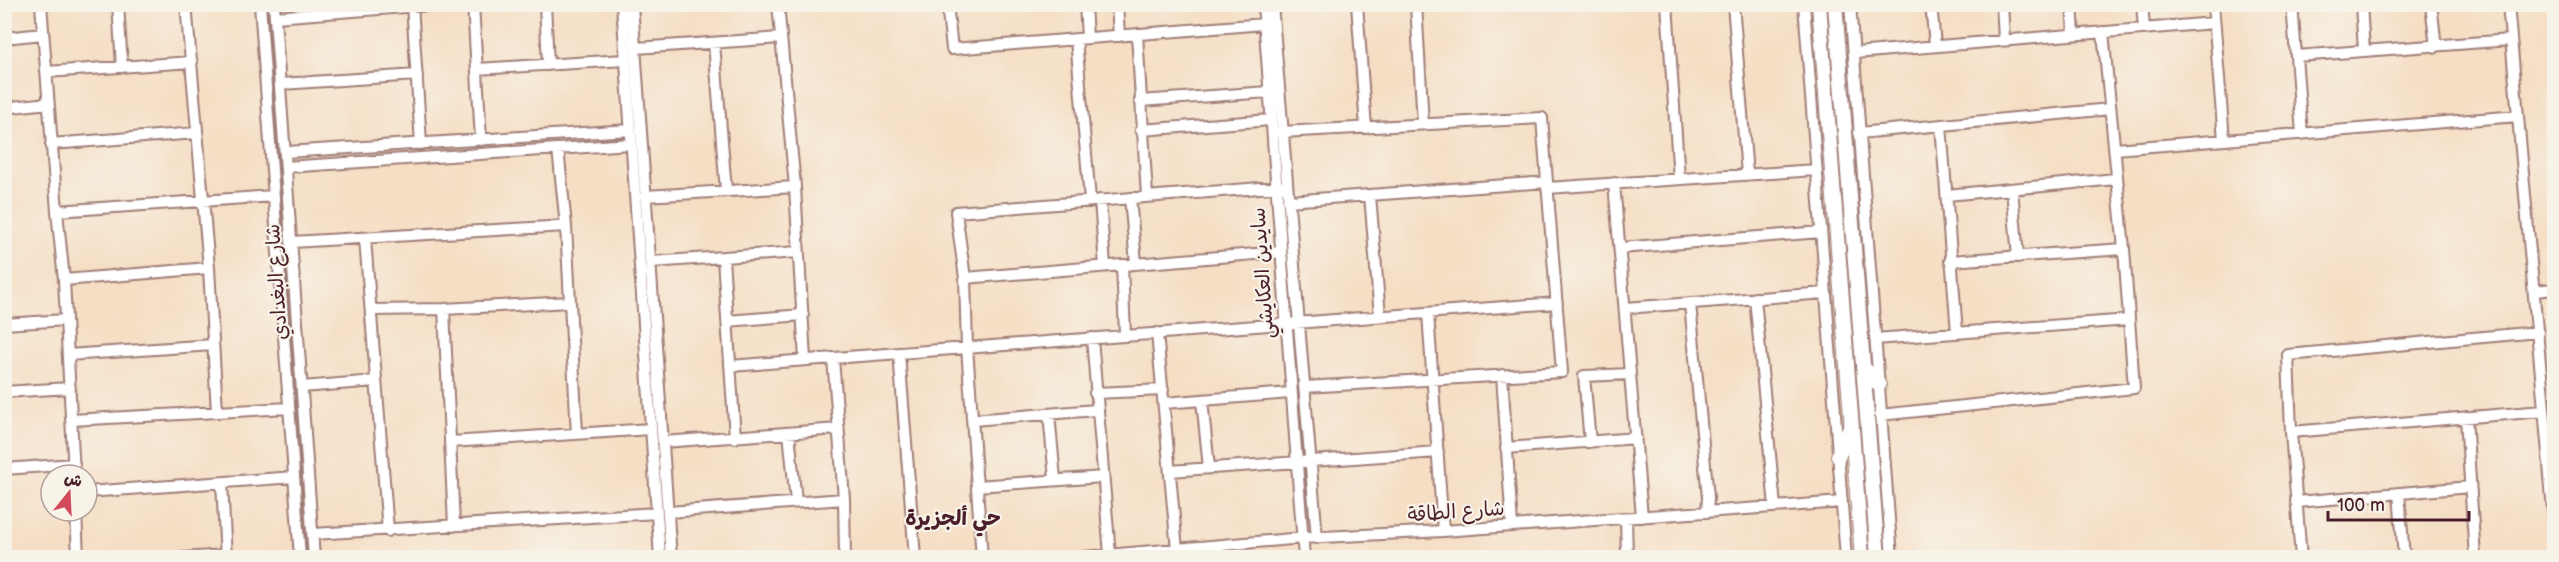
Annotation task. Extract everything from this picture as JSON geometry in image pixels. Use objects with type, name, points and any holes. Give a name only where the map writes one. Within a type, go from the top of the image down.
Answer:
[{"type":"main road","points":[[1819,4],[1862,558]]},
{"type":"main road","points":[[1835,4],[1844,112],[1853,136],[1864,368],[1878,558]]},
{"type":"main road","points":[[1828,115],[1836,118],[1844,112]]},
{"type":"main road","points":[[1830,143],[1837,137],[1853,136]]},
{"type":"main road","points":[[1864,368],[1879,385]]},
{"type":"main road","points":[[1838,456],[1852,423]]},
{"type":"street","points":[[41,4],[64,280],[74,463]]},
{"type":"street","points":[[118,4],[122,67]]},
{"type":"street","points":[[186,4],[209,268],[217,412]]},
{"type":"street","name":"شارع البغدادي","points":[[261,4],[300,558]]},
{"type":"street","name":"شارع البغدادي","points":[[274,4],[314,558]]},
{"type":"street","points":[[275,17],[343,8],[444,4]]},
{"type":"street","points":[[473,4],[481,140]]},
{"type":"street","points":[[545,4],[548,65]]},
{"type":"street","points":[[622,4],[631,144],[647,292],[651,429],[662,512],[671,558]]},
{"type":"street","points":[[632,4],[651,262],[647,292]]},
{"type":"street","points":[[778,4],[795,187],[805,360]]},
{"type":"street","points":[[947,4],[952,49],[1264,24]]},
{"type":"street","points":[[1085,4],[1082,38],[1095,200],[1105,266]]},
{"type":"street","points":[[1118,4],[1119,36]]},
{"type":"street","name":"سايدين العكايشي","points":[[1263,4],[1281,132],[1280,252],[1304,558]]},
{"type":"street","name":"سايدين العكايشي","points":[[1272,4],[1269,92],[1271,120],[1280,186],[1288,201],[1317,538]]},
{"type":"street","points":[[1357,4],[1366,128]]},
{"type":"street","points":[[1416,4],[1423,124]]},
{"type":"street","points":[[1667,4],[1679,179]]},
{"type":"street","points":[[1733,4],[1747,174]]},
{"type":"street","points":[[1804,4],[1846,558]]},
{"type":"street","points":[[1850,4],[1855,53],[1853,136],[1875,339],[1892,558]]},
{"type":"street","points":[[1931,4],[1935,45]]},
{"type":"street","points":[[2002,4],[2004,39]]},
{"type":"street","points":[[2072,4],[2074,34]]},
{"type":"street","points":[[2142,4],[2144,28]]},
{"type":"street","points":[[2213,4],[2224,140]]},
{"type":"street","points":[[2292,4],[2302,134]]},
{"type":"street","points":[[2361,4],[2364,51]]},
{"type":"street","points":[[2431,4],[2436,47]]},
{"type":"street","points":[[2508,4],[2543,373],[2544,411],[2554,521]]},
{"type":"street","points":[[412,6],[421,144]]},
{"type":"street","points":[[1855,53],[2214,23]]},
{"type":"street","points":[[1881,415],[2134,388],[2124,249],[2103,32]]},
{"type":"street","points":[[4,38],[43,34]]},
{"type":"street","points":[[1137,34],[1141,129],[1147,196]]},
{"type":"street","points":[[636,48],[781,38]]},
{"type":"street","points":[[2297,56],[2510,40]]},
{"type":"street","points":[[714,43],[726,191]]},
{"type":"street","points":[[477,69],[626,60]]},
{"type":"street","points":[[46,72],[192,62]]},
{"type":"street","points":[[281,84],[417,75]]},
{"type":"street","points":[[1140,101],[1269,92]]},
{"type":"street","points":[[4,108],[48,104]]},
{"type":"street","points":[[1853,136],[2110,109]]},
{"type":"street","points":[[2115,149],[2518,116]]},
{"type":"street","points":[[1281,132],[1542,118],[1562,372],[1304,387]]},
{"type":"street","points":[[1141,129],[1271,120]]},
{"type":"street","points":[[1941,125],[1957,333]]},
{"type":"street","points":[[286,152],[630,130]]},
{"type":"street","points":[[51,144],[197,133]]},
{"type":"street","points":[[286,167],[631,144]]},
{"type":"street","points":[[558,149],[566,226],[577,434]]},
{"type":"street","points":[[1288,201],[1816,170]]},
{"type":"street","points":[[1947,195],[2116,179]]},
{"type":"street","points":[[1614,183],[1642,517]]},
{"type":"street","points":[[982,558],[967,347],[965,279],[956,212],[1280,186]]},
{"type":"street","points":[[645,196],[795,187]]},
{"type":"street","points":[[2012,189],[2018,257]]},
{"type":"street","points":[[1370,195],[1380,316]]},
{"type":"street","points":[[57,211],[274,196]]},
{"type":"street","points":[[1130,198],[1136,263]]},
{"type":"street","points":[[292,242],[566,226]]},
{"type":"street","points":[[1620,248],[1821,232]]},
{"type":"street","points":[[365,239],[388,531]]},
{"type":"street","points":[[1950,261],[2124,249]]},
{"type":"street","points":[[651,262],[798,252]]},
{"type":"street","points":[[965,279],[1280,252]]},
{"type":"street","points":[[723,258],[735,438]]},
{"type":"street","points":[[1122,265],[1125,334]]},
{"type":"street","points":[[64,280],[209,268]]},
{"type":"street","points":[[2535,291],[2554,289]]},
{"type":"street","points":[[1625,308],[1826,293]]},
{"type":"street","points":[[1755,298],[1775,507]]},
{"type":"street","points":[[371,310],[444,309],[570,302]]},
{"type":"street","points":[[730,366],[1125,334],[1557,303]]},
{"type":"street","points":[[1690,303],[1708,498],[1707,512]]},
{"type":"street","points":[[648,307],[663,442],[660,558]]},
{"type":"street","points":[[444,309],[454,526]]},
{"type":"street","points":[[1428,313],[1443,531]]},
{"type":"street","points":[[727,321],[803,315]]},
{"type":"street","points":[[4,324],[66,320]]},
{"type":"street","points":[[1875,339],[2129,320]]},
{"type":"street","points":[[2301,558],[2291,432],[2288,355],[2538,332]]},
{"type":"street","points":[[1157,333],[1177,550]]},
{"type":"street","points":[[1092,338],[1096,410],[1110,555]]},
{"type":"street","points":[[68,355],[213,345]]},
{"type":"street","points":[[899,352],[915,558]]},
{"type":"street","points":[[833,358],[844,499],[845,558]]},
{"type":"street","points":[[2543,373],[2554,372]]},
{"type":"street","points":[[1590,441],[1584,376],[1630,374]]},
{"type":"street","points":[[1502,375],[1512,526]]},
{"type":"street","points":[[302,387],[376,381]]},
{"type":"street","points":[[4,392],[70,388]]},
{"type":"street","points":[[1095,393],[1163,390]]},
{"type":"street","points":[[1164,404],[1290,393]]},
{"type":"street","points":[[1202,400],[1209,468]]},
{"type":"street","points":[[71,420],[289,408]]},
{"type":"street","points":[[972,420],[1096,410]]},
{"type":"street","points":[[2291,432],[2544,411]]},
{"type":"street","points":[[1049,414],[1055,479]]},
{"type":"street","points":[[2466,417],[2472,557]]},
{"type":"street","points":[[450,442],[651,429]]},
{"type":"street","points":[[663,442],[838,429]]},
{"type":"street","points":[[789,433],[796,502]]},
{"type":"street","points":[[291,437],[298,441],[305,438]]},
{"type":"street","points":[[1506,448],[1636,438]]},
{"type":"street","points":[[292,455],[298,450],[306,454]]},
{"type":"street","points":[[1170,471],[1438,452]]},
{"type":"street","points":[[4,469],[39,470]]},
{"type":"street","points":[[99,491],[294,477]]},
{"type":"street","points":[[977,486],[1103,477]]},
{"type":"street","points":[[183,558],[226,556],[222,483]]},
{"type":"street","points":[[2296,502],[2470,487]]},
{"type":"street","points":[[2399,494],[2404,558]]},
{"type":"street","points":[[313,534],[388,531],[844,499]]},
{"type":"street","name":"شارع الطاقة","points":[[1073,558],[1303,538],[1443,531],[1842,501]]},
{"type":"street","points":[[1626,518],[1627,558]]},
{"type":"street","points":[[77,523],[78,558]]},
{"type":"district","name":"حي ألجزيرة","points":[[953,518]]}]
